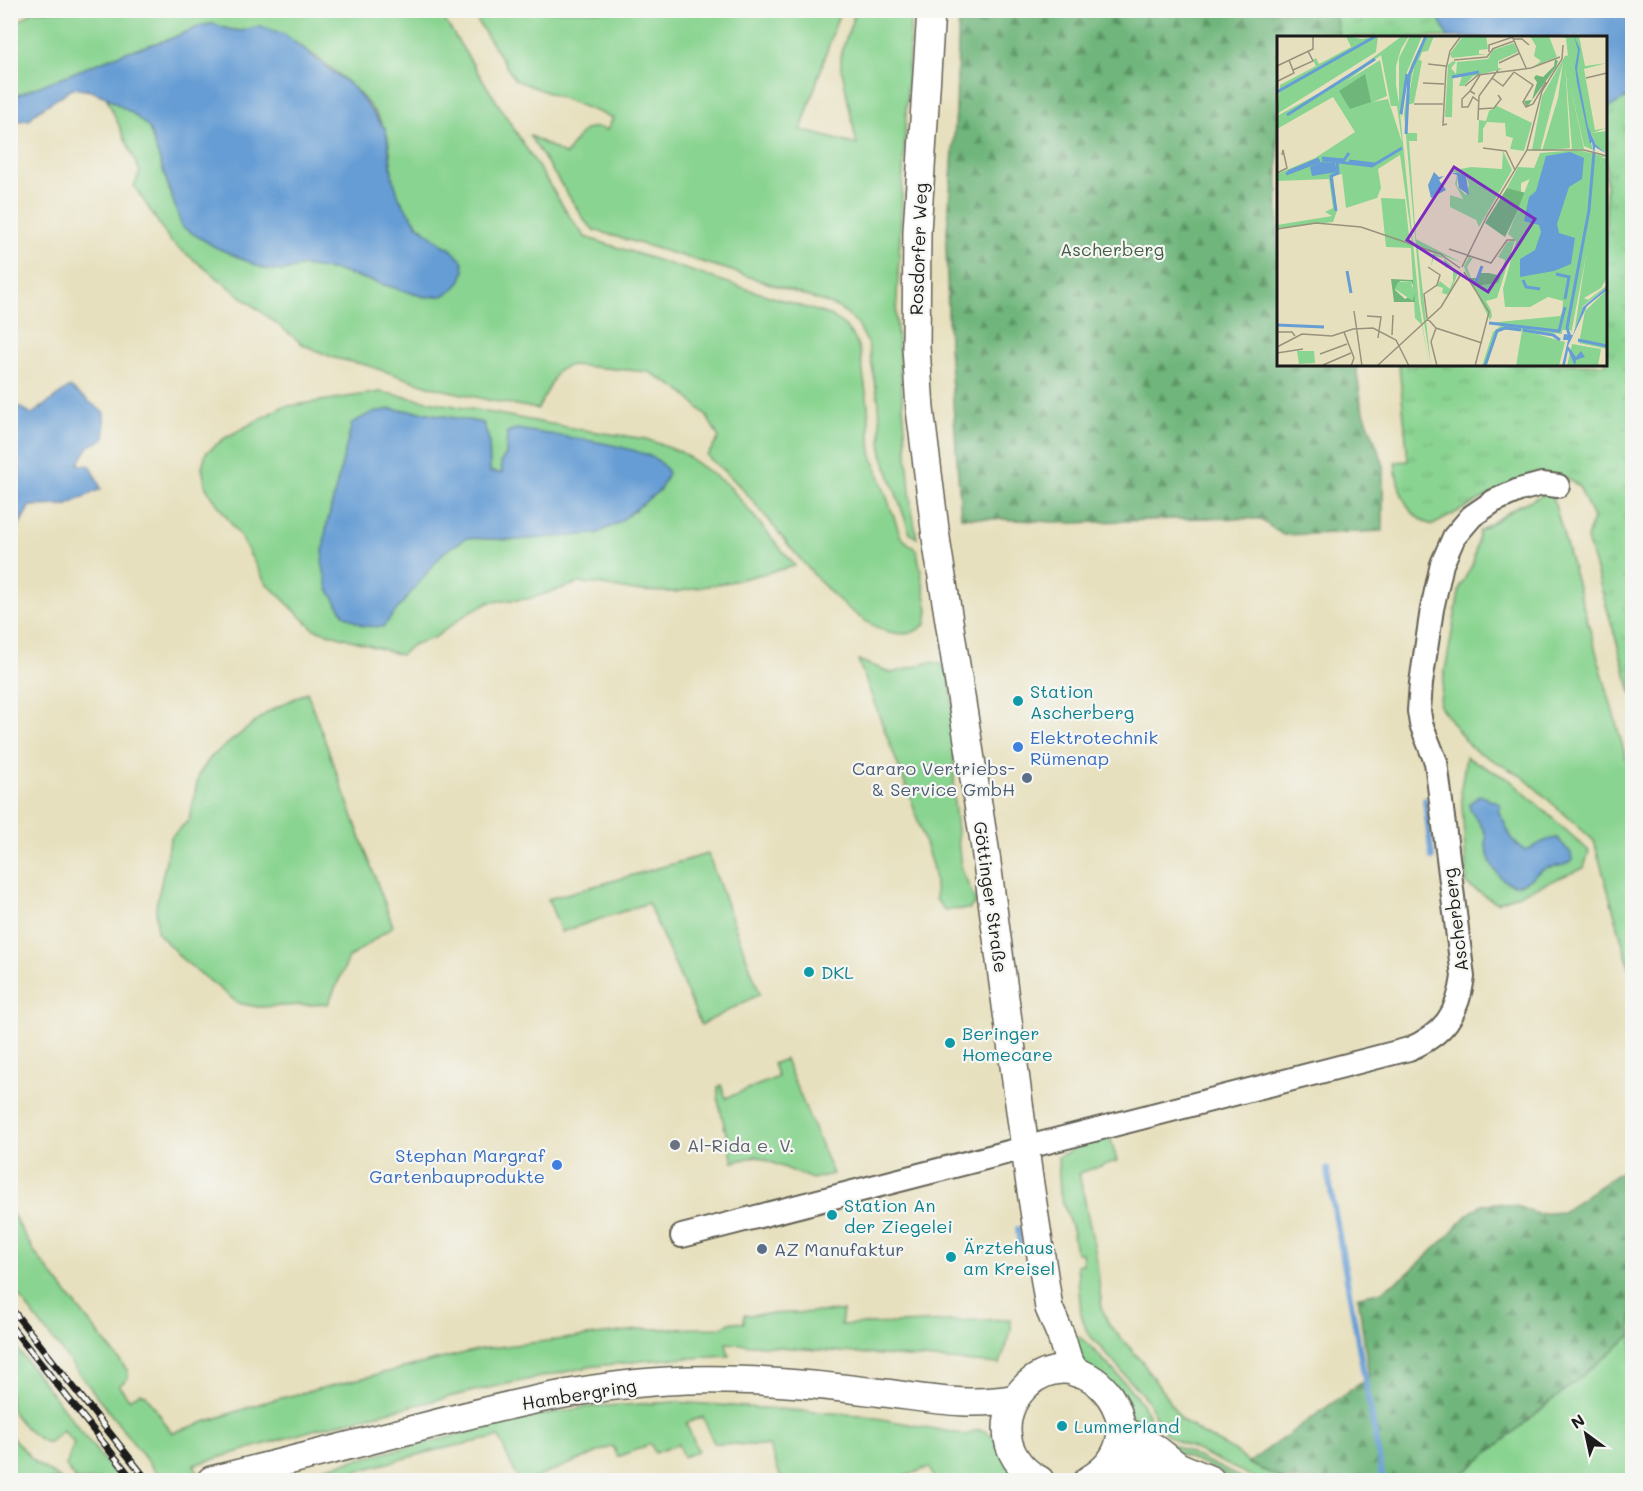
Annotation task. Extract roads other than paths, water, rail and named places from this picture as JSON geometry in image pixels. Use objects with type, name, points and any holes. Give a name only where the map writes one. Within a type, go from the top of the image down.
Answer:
[{"type":"main road","name":"Rosdorfer Weg","points":[[929,487],[920,409],[915,280],[916,231],[931,10]]},
{"type":"main road","name":"Göttinger Straße","points":[[929,487],[985,848],[1025,1149],[1049,1308],[1042,1376]]},
{"type":"main road","name":"Göttinger Straße","points":[[1049,1308],[1068,1359],[1076,1373]]},
{"type":"main road","points":[[1040,1480],[1024,1470],[1017,1462],[1008,1442],[1007,1419],[1016,1398],[1032,1381],[1042,1376],[1065,1371],[1097,1381],[1112,1397],[1120,1418],[1122,1429],[1112,1461],[1088,1480]]},
{"type":"main road","name":"Hambergring","points":[[212,1480],[509,1405],[598,1387],[668,1381],[745,1380],[876,1392],[955,1403],[1016,1398]]},
{"type":"main road","name":"Hambergring","points":[[955,1403],[996,1423],[1007,1431]]},
{"type":"main road","points":[[1122,1429],[1155,1448],[1178,1466],[1210,1480]]},
{"type":"main road","points":[[1112,1461],[1126,1460],[1148,1465],[1178,1466]]},
{"type":"street","name":"Ascherberg","points":[[682,1236],[1409,1049],[1426,1042],[1445,1025],[1455,1011],[1461,995],[1463,976],[1436,762],[1421,724],[1419,711],[1421,682],[1442,564],[1454,537],[1479,511],[1494,501],[1519,490],[1542,484],[1558,486]]},
{"type":"water","points":[[1435,11],[1632,11],[1632,95],[1607,108],[1607,36],[1448,36]]},
{"type":"water","points":[[213,24],[241,31],[260,26],[284,34],[354,88],[386,130],[393,179],[400,200],[417,224],[452,250],[463,262],[464,272],[460,282],[452,291],[442,296],[425,297],[338,271],[303,266],[282,271],[265,269],[215,247],[182,227],[149,128],[132,113],[106,97],[91,91],[73,88],[36,112],[29,120],[15,121],[11,118],[11,103],[17,95],[126,52],[170,39],[203,25]]},
{"type":"water","points":[[70,387],[104,413],[105,438],[89,446],[78,464],[91,466],[101,489],[67,505],[30,506],[11,539],[11,402],[32,414]]},
{"type":"water","points":[[391,409],[483,423],[489,440],[490,472],[502,473],[501,462],[506,454],[507,432],[516,429],[632,450],[660,462],[668,473],[660,490],[618,523],[596,534],[516,540],[466,538],[444,552],[383,627],[363,626],[344,615],[328,589],[322,562],[326,528],[352,423],[371,413]]},
{"type":"water","points":[[1480,795],[1501,805],[1498,811],[1515,843],[1520,847],[1525,850],[1557,838],[1571,853],[1572,860],[1565,865],[1546,868],[1523,883],[1516,885],[1503,880],[1493,867],[1486,846],[1485,834],[1470,809],[1469,804]]},
{"type":"waterway","points":[[1425,800],[1432,858]]},
{"type":"waterway","points":[[1327,1169],[1383,1480]]},
{"type":"waterway","points":[[1018,1229],[1020,1247]]},
{"type":"railway","points":[[10,1307],[147,1480]]},
{"type":"railway","points":[[10,1325],[133,1480]]},
{"type":"place","name":"Station Ascherberg","points":[[1018,701]]},
{"type":"place","name":"Elektrotechnik Rümenap","points":[[1018,747]]},
{"type":"place","name":"Cararo Vertriebs- & Service GmbH","points":[[1027,778]]},
{"type":"place","name":"DKL","points":[[809,972]]},
{"type":"place","name":"Beringer Homecare","points":[[950,1043]]},
{"type":"place","name":"Al-Rida e. V.","points":[[675,1145]]},
{"type":"place","name":"Stephan Margraf Gartenbauprodukte","points":[[557,1165]]},
{"type":"place","name":"Station An der Ziegelei","points":[[832,1215]]},
{"type":"place","name":"AZ Manufaktur","points":[[762,1249]]},
{"type":"place","name":"Ärztehaus am Kreisel","points":[[951,1257]]},
{"type":"place","name":"Lummerland","points":[[1062,1426]]}]
